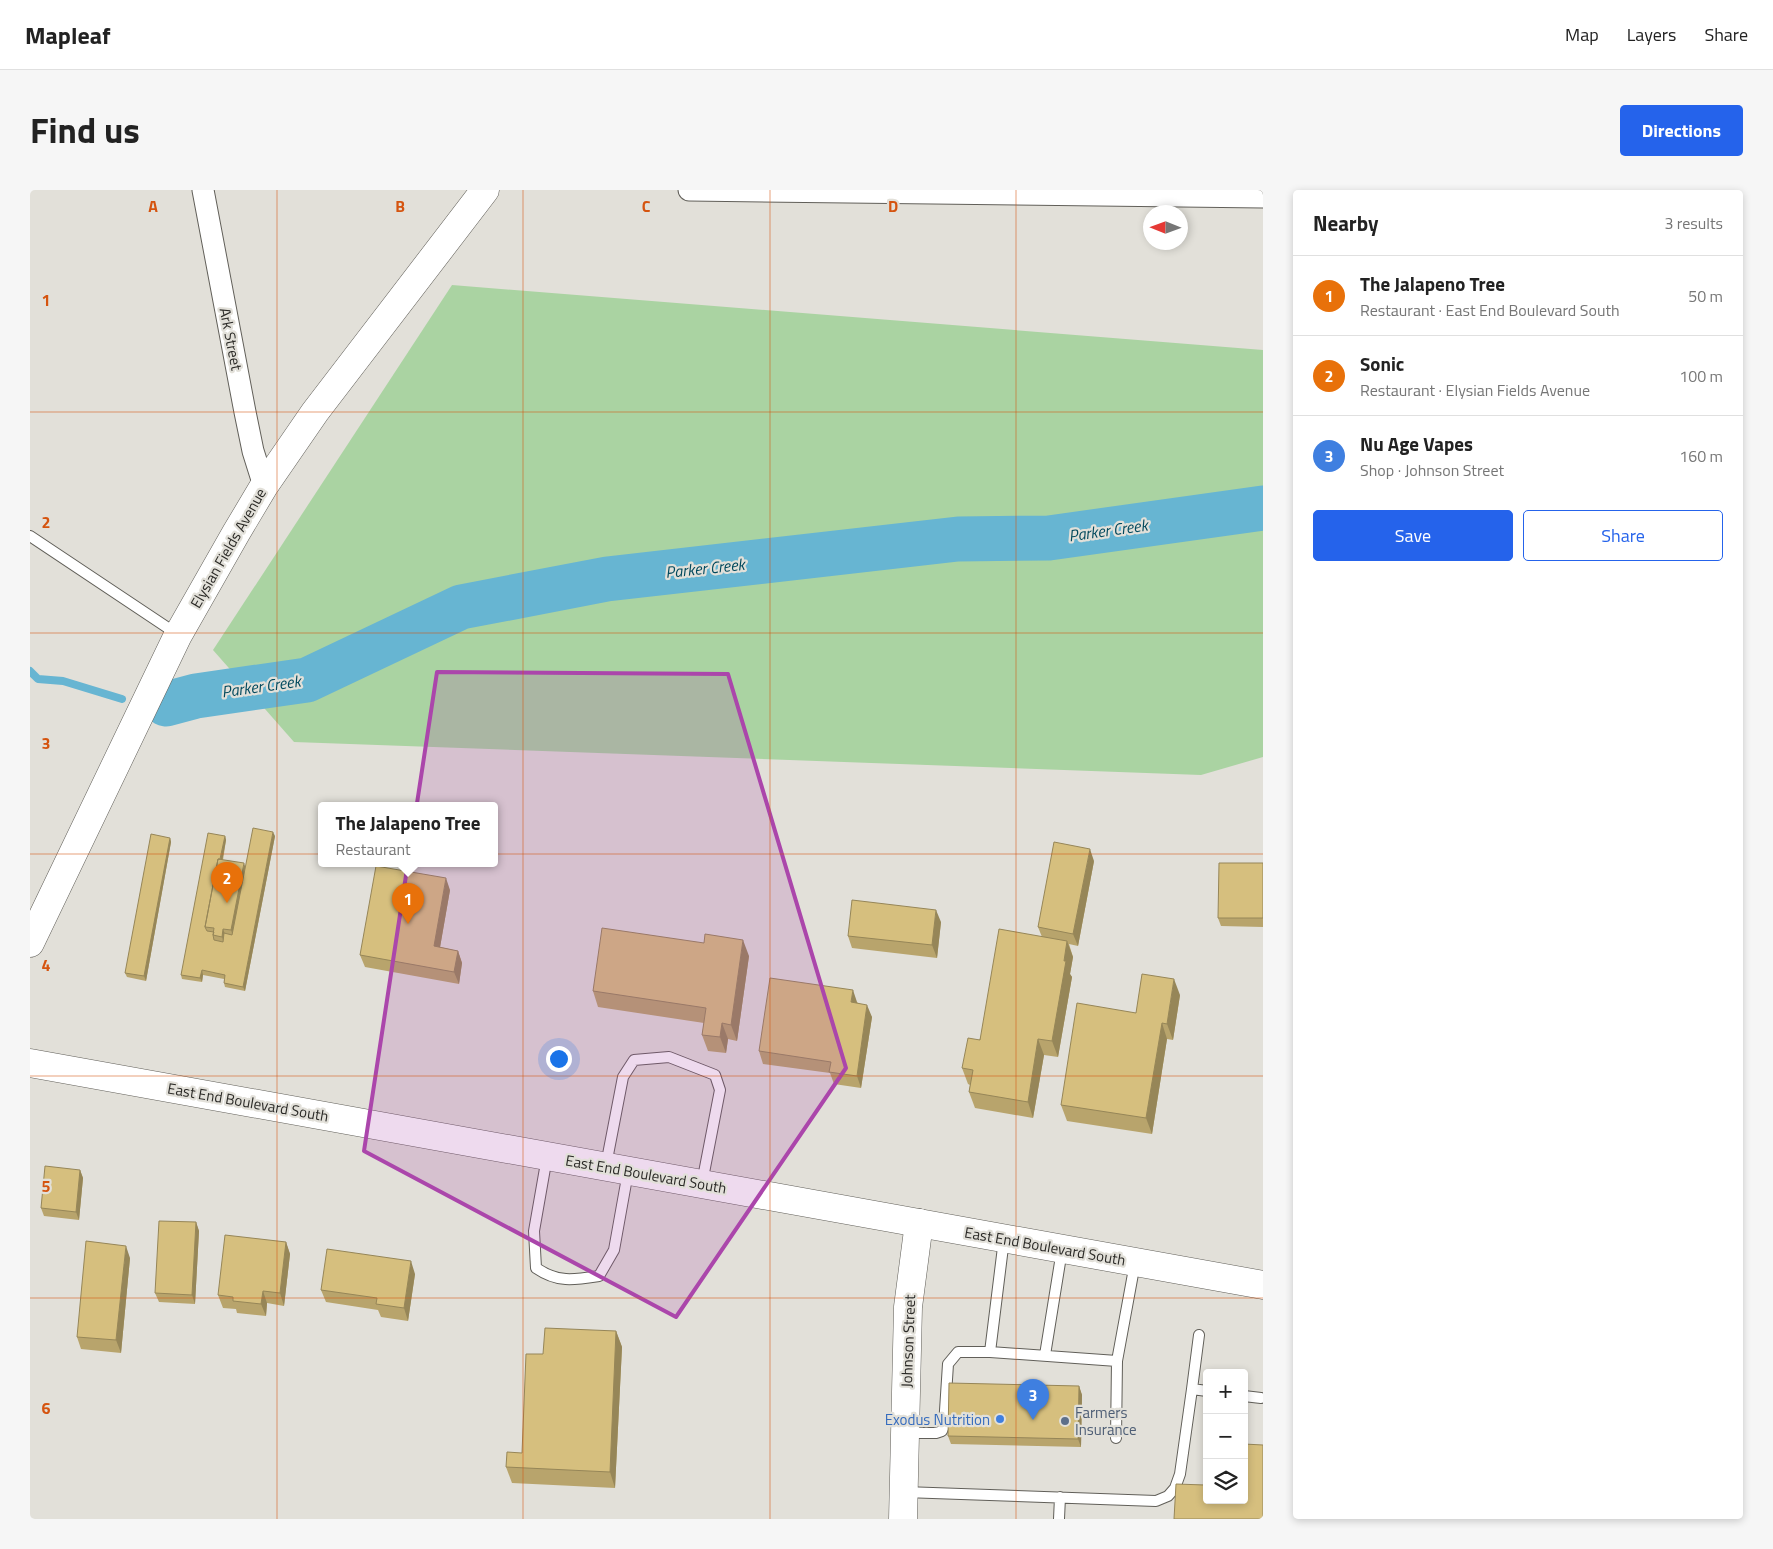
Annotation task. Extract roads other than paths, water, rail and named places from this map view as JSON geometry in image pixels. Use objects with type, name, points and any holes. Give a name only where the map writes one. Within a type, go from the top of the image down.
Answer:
[{"type":"main road","name":"Elysian Fields Avenue","points":[[30,943],[178,635],[264,486],[314,412],[485,190]]},
{"type":"main road","name":"East End Boulevard South","points":[[30,1063],[1263,1285]]},
{"type":"main road","name":"Johnson Street","points":[[903,1519],[908,1306],[919,1223]]},
{"type":"street","name":"Ark Street","points":[[203,190],[253,451],[264,486]]},
{"type":"street","points":[[689,190],[1263,197]]},
{"type":"lane","points":[[30,536],[178,635]]},
{"type":"lane","points":[[548,1156],[534,1231],[536,1268],[547,1276],[569,1280],[599,1276],[614,1250],[623,1077],[634,1060],[669,1057],[715,1075],[720,1090],[702,1184]]},
{"type":"lane","points":[[990,1352],[1004,1239]]},
{"type":"lane","points":[[1045,1355],[1062,1249]]},
{"type":"lane","points":[[1116,1438],[1117,1361],[1136,1262]]},
{"type":"lane","points":[[903,1492],[1156,1501],[1168,1496],[1180,1474],[1199,1335]]},
{"type":"lane","points":[[905,1432],[936,1434],[942,1431],[944,1426],[948,1364],[958,1352],[1045,1355],[1117,1361]]},
{"type":"lane","points":[[1248,1396],[1262,1398],[1263,1387]]},
{"type":"lane","points":[[1192,1389],[1203,1390]]},
{"type":"lane","points":[[1059,1519],[1060,1497]]},
{"type":"waterway","name":"Parker Creek","points":[[166,704],[196,696],[307,680],[461,607],[607,579],[958,539],[1049,538],[1263,508]]},
{"type":"waterway","name":"Parker Creek","points":[[30,671],[38,679],[63,681],[122,699]]},
{"type":"place","name":"Sonic","points":[[227,903]]},
{"type":"place","name":"The Jalapeno Tree","points":[[408,924]]},
{"type":"place","name":"Exodus Nutrition","points":[[1000,1419]]},
{"type":"place","name":"Nu Age Vapes","points":[[1033,1420]]},
{"type":"place","name":"Farmers Insurance","points":[[1065,1421]]}]
